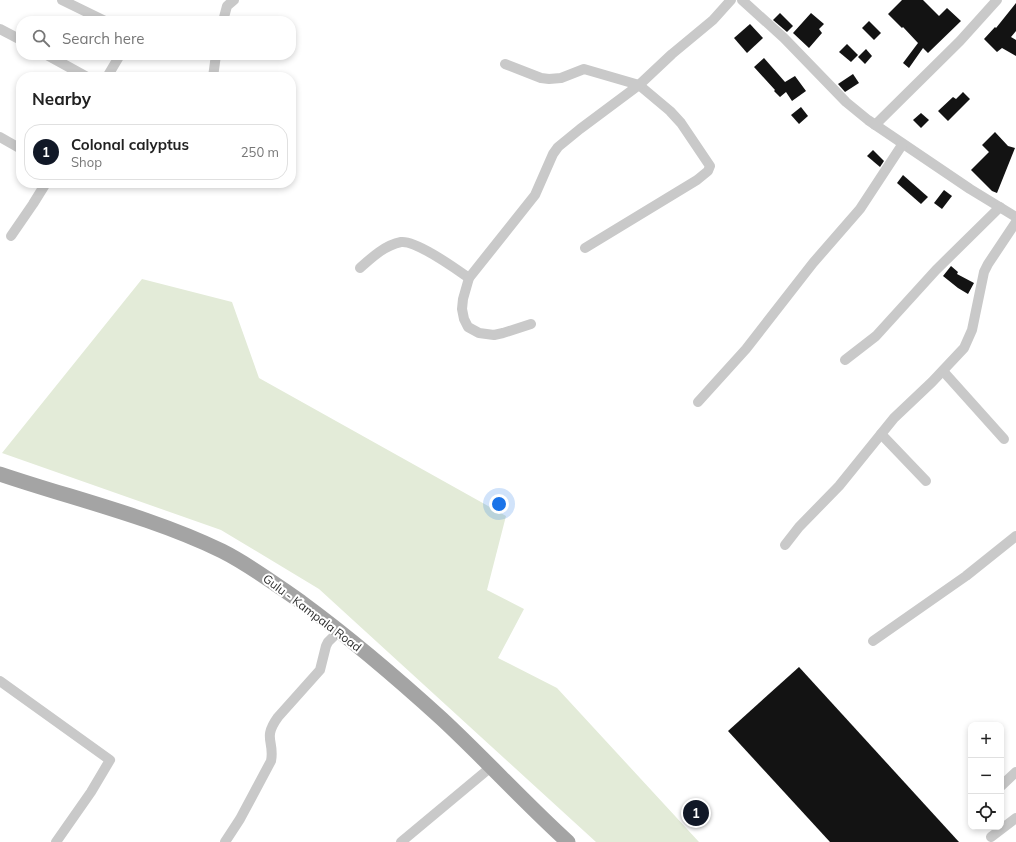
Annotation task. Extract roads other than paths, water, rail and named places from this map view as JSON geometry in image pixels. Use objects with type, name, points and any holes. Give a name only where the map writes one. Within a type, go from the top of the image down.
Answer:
[{"type":"main road","name":"Gulu - Kampala Road","points":[[0,474],[113,510],[191,537],[224,552],[257,572],[344,634],[442,719],[525,802],[568,842]]},
{"type":"street","points":[[62,0],[95,16]]},
{"type":"street","points":[[224,16],[227,6],[234,0]]},
{"type":"street","points":[[531,324],[503,334],[494,335],[479,333],[468,327],[464,319],[462,309],[463,299],[469,278],[535,195],[553,154],[558,147],[580,128],[639,85],[672,54],[713,20],[731,0]]},
{"type":"street","points":[[742,0],[784,38],[846,102],[875,125],[1000,208],[1016,217]]},
{"type":"street","points":[[875,125],[960,41],[997,0]]},
{"type":"street","points":[[0,29],[16,37]]},
{"type":"street","points":[[56,60],[78,72]]},
{"type":"street","points":[[111,72],[117,60]]},
{"type":"street","points":[[214,72],[215,60]]},
{"type":"street","points":[[505,64],[541,78],[561,78],[584,69],[639,85],[670,111],[681,123],[710,166],[709,170],[697,180],[585,248]]},
{"type":"street","points":[[0,137],[16,146]]},
{"type":"street","points":[[698,402],[746,349],[813,264],[860,209],[902,144]]},
{"type":"street","points":[[11,236],[43,188]]},
{"type":"street","points":[[845,360],[876,336],[936,270],[1000,208]]},
{"type":"street","points":[[785,545],[799,527],[852,470],[894,418],[957,357],[966,344],[972,330],[984,272],[1016,222]]},
{"type":"street","points":[[360,268],[375,254],[396,244],[408,242],[449,264],[469,278]]},
{"type":"street","points":[[942,371],[1004,439]]},
{"type":"street","points":[[881,434],[926,481]]},
{"type":"street","points":[[873,641],[966,576],[1016,536]]},
{"type":"street","points":[[225,842],[240,819],[271,761],[272,757],[269,732],[273,724],[320,670],[328,642],[337,633],[344,634]]},
{"type":"street","points":[[0,681],[110,760],[91,792],[56,842]]},
{"type":"street","points":[[401,842],[491,767]]},
{"type":"street","points":[[1004,784],[1015,777]]},
{"type":"street","points":[[991,837],[1016,818]]},
{"type":"place","name":"Colonal calyptus","points":[[696,813]]}]
